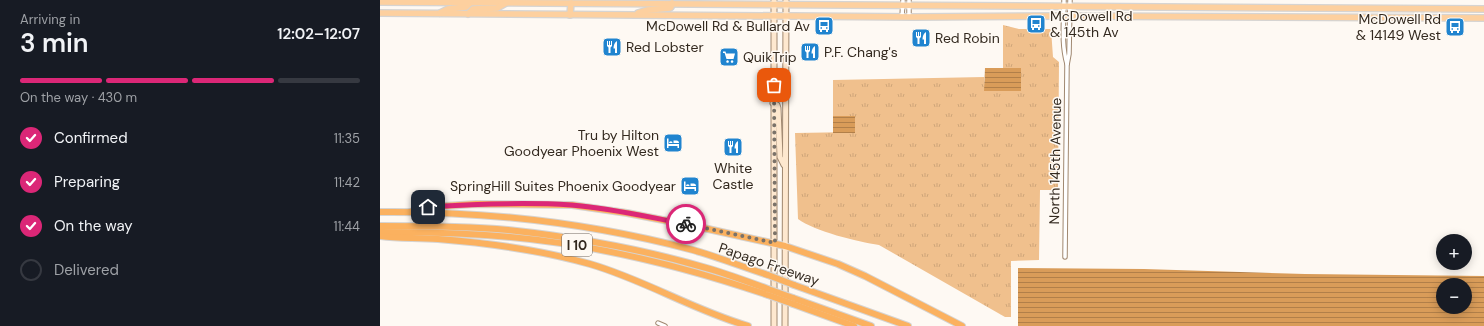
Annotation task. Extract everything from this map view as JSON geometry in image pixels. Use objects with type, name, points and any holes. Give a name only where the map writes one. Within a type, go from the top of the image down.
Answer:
[{"type":"highway","points":[[410,212],[428,207],[476,204],[572,205],[628,213],[775,243],[853,270],[962,326]]},
{"type":"highway","name":"Papago Freeway","points":[[380,212],[500,216],[550,221],[637,237],[694,250],[768,275],[908,326]]},
{"type":"highway","points":[[380,226],[434,226],[507,230],[570,238],[618,247],[710,269],[768,292]]},
{"type":"highway","name":"Papago Freeway","points":[[380,232],[477,234],[567,244],[612,252],[660,262],[768,292],[854,326]]},
{"type":"highway","points":[[380,236],[433,238],[475,242],[518,248],[576,260],[630,278],[667,293],[692,306],[748,326]]},
{"type":"highway","points":[[793,301],[871,326]]},
{"type":"main road","points":[[380,2],[1067,3],[1329,8],[1484,9]]},
{"type":"main road","points":[[438,14],[448,9],[466,7],[470,2]]},
{"type":"main road","points":[[774,2],[774,326]]},
{"type":"main road","points":[[785,326],[786,2]]},
{"type":"main road","points":[[468,14],[473,9],[497,8],[506,3]]},
{"type":"main road","points":[[570,3],[570,15]]},
{"type":"main road","points":[[634,15],[648,10],[671,8],[672,3]]},
{"type":"main road","points":[[1329,8],[1329,17]]},
{"type":"main road","points":[[1420,9],[1420,18]]},
{"type":"main road","points":[[380,13],[902,17],[1067,16],[1484,18]]},
{"type":"main road","points":[[773,103],[777,105],[778,108],[780,157],[785,168]]},
{"type":"street","points":[[902,17],[903,3]]},
{"type":"street","points":[[909,3],[909,17]]},
{"type":"street","name":"North 145th Avenue","points":[[1065,257],[1067,65],[1069,54],[1067,3]]},
{"type":"street","name":"North 145th Avenue","points":[[1067,3],[1064,47],[1067,65]]},
{"type":"street","points":[[658,323],[664,326]]},
{"type":"green space","points":[[1003,25],[1019,29],[1051,29],[1053,57],[1059,62],[1058,190],[1040,190],[1039,260],[1011,261],[1011,317],[1005,317],[879,245],[848,239],[825,232],[798,219],[795,133],[855,132],[855,116],[833,116],[833,80],[984,77],[985,91],[1021,68],[1003,68]]},
{"type":"shaded area","points":[[985,68],[1021,68],[1021,91],[984,91]]},
{"type":"shaded area","points":[[833,116],[855,116],[855,133],[833,133]]},
{"type":"shaded area","points":[[1018,268],[1484,276],[1484,326],[1018,326]]},
{"type":"way so far","points":[[686,224],[726,234],[775,243],[774,85]]},
{"type":"place","name":"McDowell Rd & 145th Av","points":[[1036,24]]},
{"type":"place","name":"McDowell Rd & Bullard Av","points":[[824,26]]},
{"type":"place","name":"McDowell Rd & 14149 West","points":[[1455,27]]},
{"type":"place","name":"Red Robin","points":[[921,38]]},
{"type":"place","name":"Red Lobster","points":[[612,47]]},
{"type":"place","name":"P.F. Chang's","points":[[810,52]]},
{"type":"place","name":"QuikTrip","points":[[729,57]]},
{"type":"place","name":"Tru by Hilton Goodyear Phoenix West","points":[[673,143]]},
{"type":"place","name":"White Castle","points":[[733,147]]},
{"type":"place","name":"SpringHill Suites Phoenix Goodyear","points":[[690,186]]},
{"type":"route","points":[[428,207],[476,204],[572,205],[628,213],[686,224]]}]
